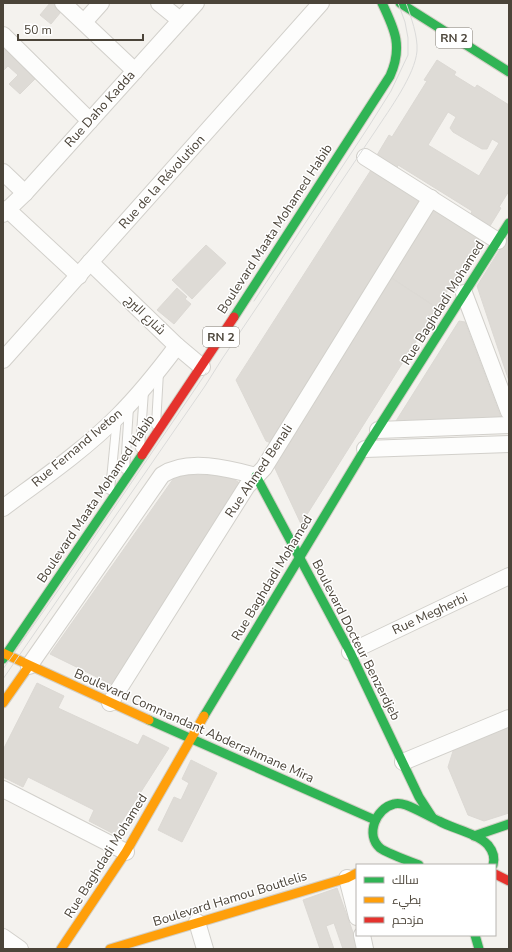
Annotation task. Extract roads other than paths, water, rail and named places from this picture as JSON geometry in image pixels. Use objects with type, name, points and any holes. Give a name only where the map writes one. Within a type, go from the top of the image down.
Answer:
[{"type":"main road","name":"Boulevard Maata Mohamed Habib","points":[[4,656],[202,367],[395,67],[398,56],[396,31],[382,3]]},
{"type":"main road","name":"RN 2","points":[[400,3],[509,72]]},
{"type":"main road","name":"Rue Baghdadi Mohamed","points":[[61,949],[126,852],[299,557],[365,449],[509,223]]},
{"type":"main road","name":"Boulevard Docteur Benzerdjeb","points":[[256,476],[350,652],[419,797],[432,817]]},
{"type":"main road","name":"Boulevard Commandant Abderrahmane Mira","points":[[4,656],[375,820]]},
{"type":"main road","points":[[3,703],[29,666]]},
{"type":"main road","points":[[417,864],[380,848],[375,840],[373,832],[375,820],[382,810],[394,804],[405,805],[474,836],[488,845],[493,853],[493,864]]},
{"type":"main road","points":[[474,836],[509,824]]},
{"type":"main road","points":[[382,862],[397,855]]},
{"type":"main road","points":[[496,874],[509,881]]},
{"type":"main road","name":"Boulevard Hamou Boutlelis","points":[[110,949],[352,876]]},
{"type":"main road","points":[[475,936],[479,949]]},
{"type":"street","points":[[63,3],[135,71]]},
{"type":"street","points":[[84,22],[101,3]]},
{"type":"street","points":[[159,3],[180,20]]},
{"type":"street","name":"Rue Daho Kadda","points":[[5,212],[25,193],[196,3]]},
{"type":"street","name":"Rue de la Révolution","points":[[3,360],[321,3]]},
{"type":"street","points":[[3,35],[90,121]]},
{"type":"street","points":[[365,156],[498,241]]},
{"type":"street","points":[[3,172],[25,193]]},
{"type":"street","name":"Rue Ahmed Benali","points":[[110,703],[247,486],[264,468],[431,198]]},
{"type":"street","points":[[5,212],[79,276]]},
{"type":"street","name":"شارع البرج","points":[[90,262],[177,346],[202,367]]},
{"type":"street","points":[[464,293],[509,412]]},
{"type":"street","name":"Rue Fernand Iveton","points":[[3,508],[80,450],[117,417],[159,370],[177,346]]},
{"type":"street","points":[[378,430],[509,425]]},
{"type":"street","points":[[365,449],[509,444]]},
{"type":"street","points":[[29,666],[162,475],[176,467],[209,466],[256,476]]},
{"type":"street","name":"Rue Megherbi","points":[[350,652],[509,576]]},
{"type":"street","points":[[403,762],[509,718]]},
{"type":"street","points":[[3,789],[126,852]]},
{"type":"street","points":[[352,876],[356,909]]},
{"type":"street","points":[[197,922],[205,949]]},
{"type":"street","points":[[362,936],[366,949]]},
{"type":"street","points":[[3,938],[20,949]]},
{"type":"lane","points":[[156,434],[159,370]]},
{"type":"lane","points":[[140,458],[144,386]]},
{"type":"lane","points":[[124,481],[130,404]]},
{"type":"lane","points":[[109,503],[117,417]]},
{"type":"tram line","points":[[254,301],[391,91],[408,55],[408,38],[405,22],[398,3]]},
{"type":"tram line","points":[[3,679],[205,386],[401,92],[412,71],[417,51],[415,33],[406,3]]},
{"type":"tram line","points":[[3,669],[206,373]]}]
